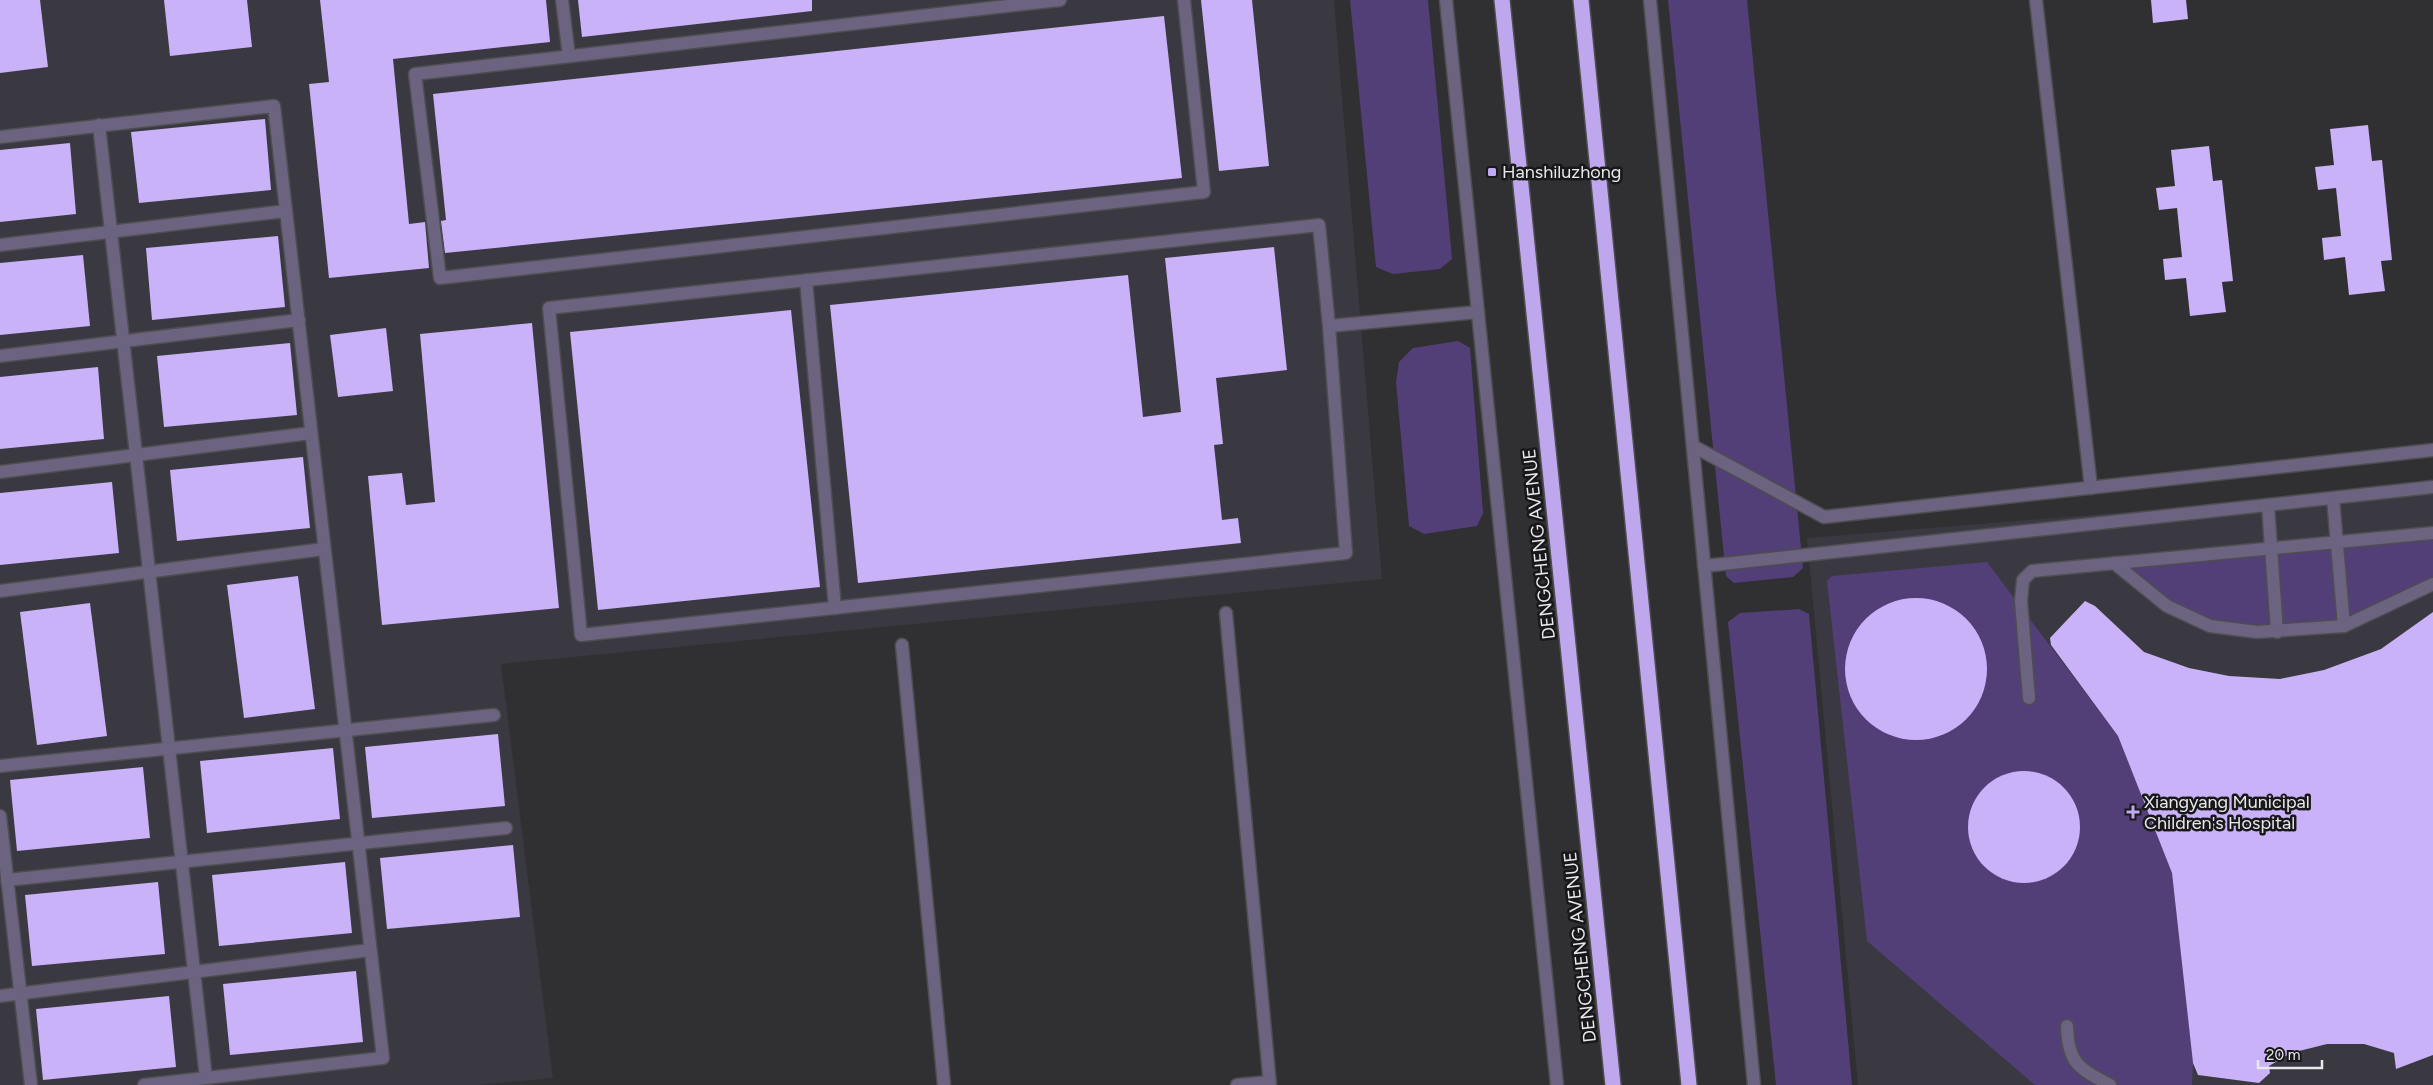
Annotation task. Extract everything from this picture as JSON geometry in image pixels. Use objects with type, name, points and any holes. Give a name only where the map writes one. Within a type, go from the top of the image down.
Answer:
[{"type":"highway","name":"DENGCHENG AVENUE","points":[[1502,0],[1613,1085]]},
{"type":"highway","points":[[1581,0],[1689,1085]]},
{"type":"street","points":[[562,0],[569,56]]},
{"type":"street","points":[[1060,0],[415,74],[440,278],[1204,192],[1184,0]]},
{"type":"street","points":[[1446,0],[1557,1085]]},
{"type":"street","points":[[1650,0],[1754,1085]]},
{"type":"street","points":[[2036,0],[2091,488]]},
{"type":"street","points":[[0,137],[274,106],[382,1058],[144,1085]]},
{"type":"street","points":[[98,126],[206,1078]]},
{"type":"street","points":[[0,244],[286,211]]},
{"type":"street","points":[[1319,225],[1329,326],[1346,553],[581,635],[549,308],[1319,225]]},
{"type":"street","points":[[806,280],[835,608]]},
{"type":"street","points":[[1329,326],[1478,312]]},
{"type":"street","points":[[0,356],[299,320]]},
{"type":"street","points":[[0,472],[311,433]]},
{"type":"street","points":[[1693,446],[1824,517],[2433,450]]},
{"type":"street","points":[[1704,566],[2433,487]]},
{"type":"street","points":[[2333,498],[2344,626]]},
{"type":"street","points":[[2268,505],[2277,632]]},
{"type":"street","points":[[2029,698],[2021,601],[2023,580],[2032,572],[2433,533]]},
{"type":"street","points":[[0,591],[324,550]]},
{"type":"street","points":[[2114,563],[2167,606],[2210,626],[2257,632],[2344,626],[2433,584]]},
{"type":"street","points":[[1226,613],[1270,1083],[1237,1085]]},
{"type":"street","points":[[902,645],[944,1085]]},
{"type":"street","points":[[0,766],[494,715]]},
{"type":"street","points":[[0,816],[31,1085]]},
{"type":"street","points":[[7,880],[506,828]]},
{"type":"street","points":[[0,996],[370,950]]},
{"type":"street","points":[[2067,1026],[2068,1048],[2077,1066],[2110,1085]]},
{"type":"shaded area","points":[[0,0],[1334,0],[1382,579],[501,664],[553,1078],[478,1085],[0,1085]]},
{"type":"shaded area","points":[[1350,0],[1428,0],[1452,259],[1440,269],[1393,274],[1376,267]]},
{"type":"shaded area","points":[[1668,0],[1747,0],[1803,568],[1793,577],[1734,583],[1726,576]]},
{"type":"shaded area","points":[[1458,341],[1470,348],[1483,513],[1477,526],[1424,534],[1409,526],[1396,382],[1399,362],[1413,348]]},
{"type":"shaded area","name":"Xiangyang Municipal Children's Hospital","points":[[2433,487],[2433,1085],[1858,1085],[1807,538]]},
{"type":"shaded area","points":[[2433,533],[2433,584],[2344,626],[2277,632],[2210,626],[2167,606],[2114,563]]},
{"type":"shaded area","points":[[1987,562],[2118,736],[2172,873],[2193,1063],[2192,1085],[2035,1085],[1867,941],[1827,581],[1832,576]]},
{"type":"shaded area","points":[[1799,609],[1809,614],[1852,1085],[1776,1085],[1728,622],[1740,613]]},
{"type":"building","points":[[0,0],[40,0],[48,67],[0,73]]},
{"type":"building","points":[[164,0],[247,0],[252,47],[170,56]]},
{"type":"building","points":[[320,0],[546,0],[550,42],[393,59],[409,224],[425,222],[429,268],[329,278],[309,84],[329,82]]},
{"type":"building","points":[[578,0],[812,0],[812,11],[582,37]]},
{"type":"building","points":[[1201,0],[1252,0],[1269,166],[1219,171]]},
{"type":"building","points":[[2151,0],[2186,0],[2188,19],[2153,23]]},
{"type":"building","points":[[1164,16],[1182,178],[445,253],[441,221],[446,220],[433,94]]},
{"type":"building","points":[[265,119],[271,190],[139,203],[131,132]]},
{"type":"building","points":[[2368,125],[2372,161],[2382,160],[2392,260],[2381,261],[2385,291],[2349,295],[2345,257],[2324,260],[2322,238],[2341,236],[2336,188],[2318,190],[2315,167],[2334,165],[2330,129]]},
{"type":"building","points":[[70,143],[76,214],[0,222],[0,150]]},
{"type":"building","points":[[2209,146],[2213,181],[2222,180],[2233,281],[2222,282],[2226,312],[2190,316],[2186,278],[2165,280],[2163,259],[2182,257],[2177,208],[2159,210],[2156,188],[2175,186],[2171,150]]},
{"type":"building","points":[[278,236],[285,307],[152,320],[146,248]]},
{"type":"building","points":[[1274,247],[1287,370],[1216,378],[1223,444],[1214,445],[1222,520],[1238,518],[1241,543],[858,583],[830,305],[1128,275],[1143,417],[1181,412],[1165,258]]},
{"type":"building","points":[[83,255],[90,326],[0,335],[0,263]]},
{"type":"building","points":[[791,310],[820,587],[598,610],[570,332]]},
{"type":"building","points":[[532,323],[559,608],[382,625],[368,476],[402,473],[406,505],[435,502],[420,334]]},
{"type":"building","points":[[386,328],[393,391],[338,397],[330,335]]},
{"type":"building","points":[[290,343],[297,415],[164,427],[157,356]]},
{"type":"building","points":[[98,367],[104,439],[0,449],[0,377]]},
{"type":"building","points":[[303,457],[310,528],[177,541],[170,470]]},
{"type":"building","points":[[112,482],[119,553],[0,565],[0,493]]},
{"type":"building","points":[[298,576],[315,709],[244,718],[227,585]]},
{"type":"building","points":[[1916,598],[1930,599],[1943,603],[1966,619],[1982,642],[1986,655],[1986,683],[1982,696],[1966,719],[1943,735],[1930,739],[1916,740],[1902,739],[1889,735],[1866,719],[1850,696],[1846,683],[1845,669],[1846,655],[1850,642],[1866,619],[1889,603],[1902,599]]},
{"type":"building","points":[[2085,601],[2095,606],[2144,652],[2189,668],[2229,676],[2280,679],[2324,670],[2381,649],[2433,612],[2433,1055],[2396,1069],[2394,1053],[2364,1044],[2327,1044],[2291,1053],[2269,1066],[2270,1073],[2259,1083],[2198,1075],[2193,1063],[2172,873],[2118,736],[2051,645],[2050,638]]},
{"type":"building","points":[[90,603],[107,736],[37,745],[20,612]]},
{"type":"building","points":[[498,734],[505,806],[372,818],[365,747]]},
{"type":"building","points":[[333,748],[340,819],[207,833],[200,761]]},
{"type":"building","points":[[143,767],[150,838],[17,851],[10,780]]},
{"type":"building","points":[[2024,771],[2045,775],[2064,787],[2076,806],[2080,827],[2076,848],[2064,867],[2045,879],[2024,883],[2003,879],[1984,867],[1972,848],[1968,827],[1972,806],[1984,787],[2003,775]]},
{"type":"building","points":[[513,845],[520,917],[387,929],[380,858]]},
{"type":"building","points":[[345,862],[352,933],[219,946],[212,875]]},
{"type":"building","points":[[158,882],[165,954],[32,966],[25,895]]},
{"type":"building","points":[[356,971],[363,1042],[230,1055],[223,984]]},
{"type":"building","points":[[169,996],[176,1067],[43,1080],[36,1009]]},
{"type":"place","name":"Hanshiluzhong","points":[[1492,172]]},
{"type":"place","name":"Xiangyang Municipal Children's Hospital","points":[[2133,812]]}]
